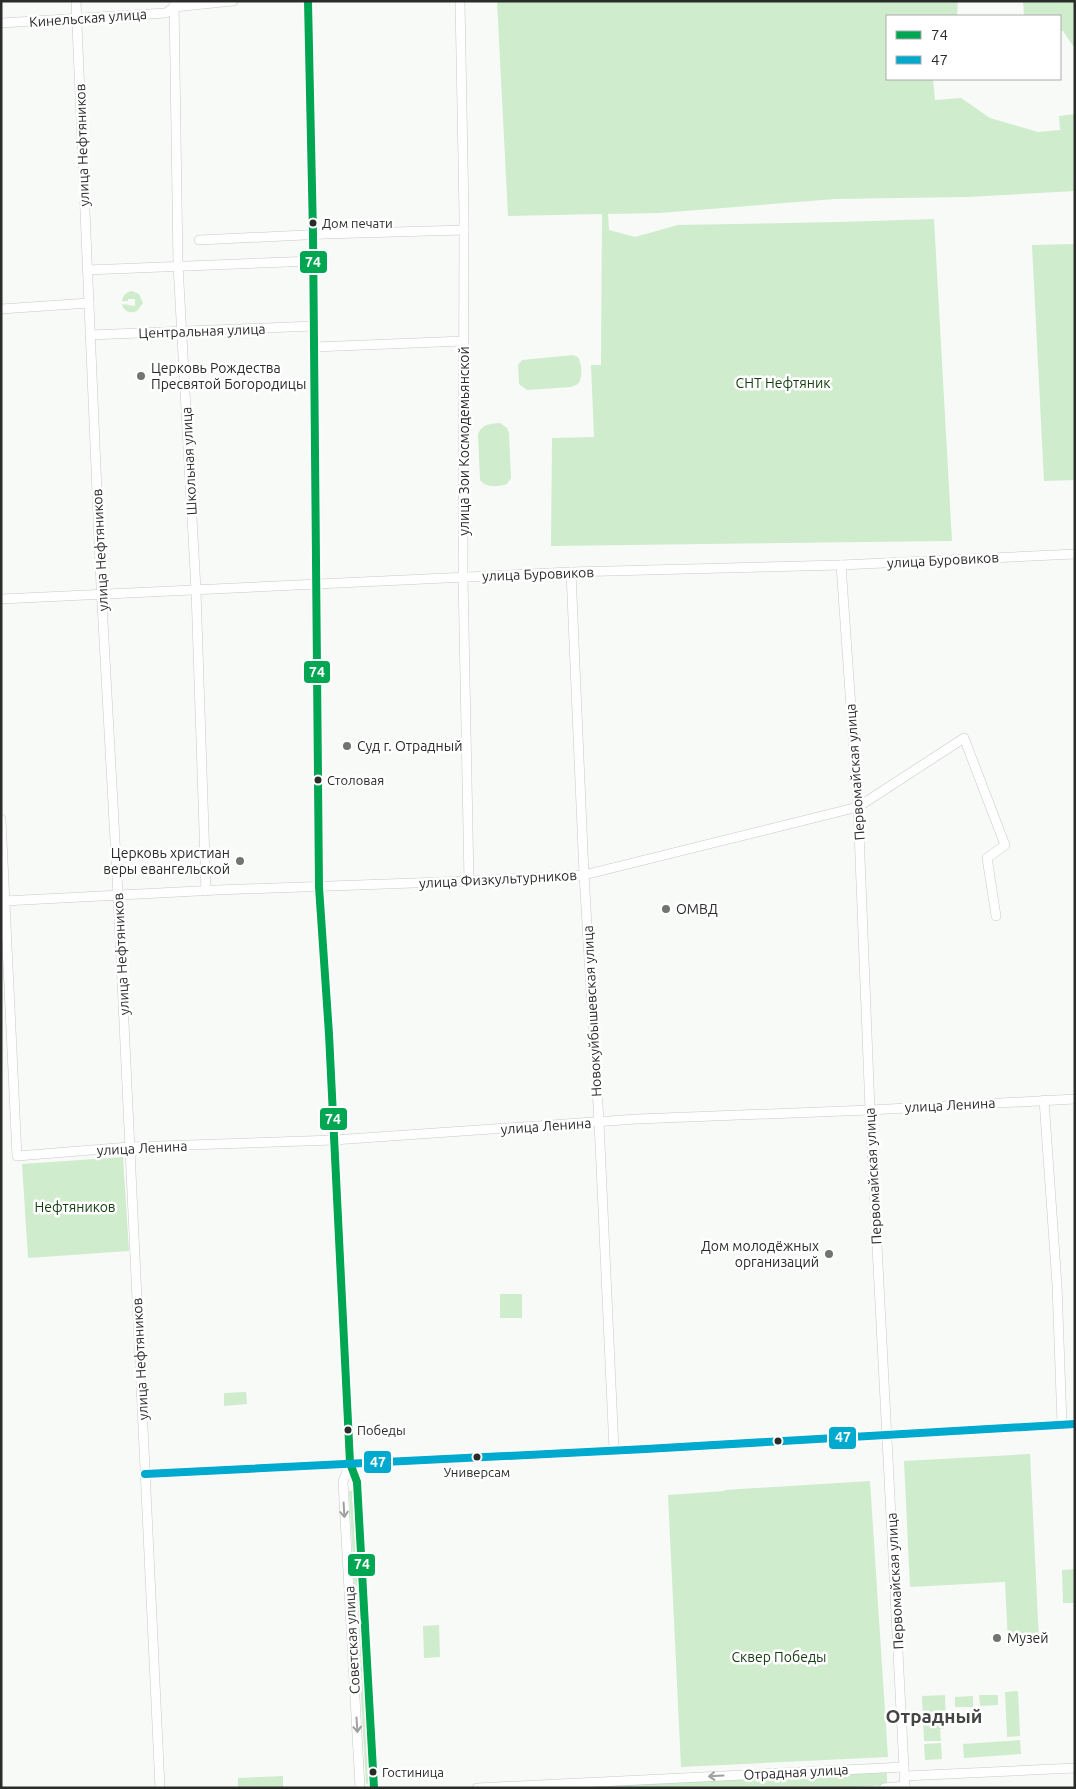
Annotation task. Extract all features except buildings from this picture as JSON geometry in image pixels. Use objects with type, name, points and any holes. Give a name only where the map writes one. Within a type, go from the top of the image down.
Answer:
[{"type":"street","name":"улица Нефтяников","points":[[76,1],[102,595],[160,1788]]},
{"type":"street","name":"Кинельская улица","points":[[1,23],[166,13],[174,4],[233,1]]},
{"type":"street","name":"Советская улица","points":[[308,1],[313,234],[319,887],[350,1463],[357,1482],[374,1788]]},
{"type":"street","name":"улица Зои Космодемьянской","points":[[460,1],[464,230],[463,577],[469,881]]},
{"type":"street","name":"Школьная улица","points":[[174,4],[178,266],[196,590],[206,891]]},
{"type":"street","points":[[198,240],[313,234],[464,230]]},
{"type":"street","points":[[87,270],[313,261]]},
{"type":"street","points":[[1,309],[89,303]]},
{"type":"street","name":"Центральная улица","points":[[90,335],[313,326]]},
{"type":"street","points":[[314,347],[464,341]]},
{"type":"street","name":"улица Буровиков","points":[[1,599],[571,572],[841,565],[1075,554]]},
{"type":"street","name":"Первомайская улица","points":[[841,565],[858,807],[870,1110],[905,1787]]},
{"type":"street","name":"Новокуйбышевская улица","points":[[571,572],[584,875],[599,1122],[614,1450]]},
{"type":"street","name":"улица Физкультурников","points":[[4,901],[584,875],[858,807],[964,738],[1004,845],[987,858],[996,916]]},
{"type":"street","points":[[1,819],[4,901]]},
{"type":"street","name":"улица Ленина","points":[[4,901],[17,1156],[129,1147],[334,1140],[637,1119],[870,1110],[1075,1098]]},
{"type":"street","points":[[1044,1100],[1057,1285],[1062,1424]]},
{"type":"street","points":[[145,1474],[1075,1424]]},
{"type":"street","name":"Советская улица","points":[[350,1463],[343,1482],[360,1788]]},
{"type":"street","name":"Отрадная улица","points":[[477,1788],[659,1783],[904,1772],[1075,1768]]},
{"type":"street","points":[[884,1788],[905,1787]]},
{"type":"green space","name":"СНТ Нефтяник","points":[[497,1],[958,1],[957,15],[886,15],[886,80],[933,80],[935,100],[961,98],[990,118],[1038,132],[1060,130],[1059,116],[1075,114],[1075,191],[967,197],[835,199],[659,213],[608,214],[609,230],[635,237],[678,225],[934,219],[952,541],[551,546],[552,438],[594,437],[591,365],[601,365],[602,214],[508,216]]},
{"type":"green space","points":[[1023,1],[1075,1],[1075,45],[1073,46],[1063,31],[1061,31],[1061,15],[1024,15]]},
{"type":"green space","points":[[1075,244],[1075,480],[1044,481],[1032,245]]},
{"type":"green space","points":[[132,291],[139,294],[143,303],[137,311],[130,312],[124,309],[122,304],[135,306],[135,299],[122,301],[125,294]]},
{"type":"green space","points":[[573,355],[578,357],[581,367],[581,378],[578,384],[571,387],[527,390],[519,384],[518,365],[522,360]]},
{"type":"green space","points":[[500,423],[507,428],[509,433],[511,478],[507,484],[492,486],[480,480],[478,435],[481,429],[489,424]]},
{"type":"green space","name":"Нефтяников","points":[[123,1157],[129,1251],[28,1258],[22,1164]]},
{"type":"green space","points":[[500,1294],[522,1294],[522,1318],[500,1318]]},
{"type":"green space","points":[[246,1392],[247,1404],[224,1406],[224,1393]]},
{"type":"green space","points":[[1030,1454],[1039,1640],[1008,1641],[1005,1582],[910,1587],[904,1461]]},
{"type":"green space","name":"Сквер Победы","points":[[870,1481],[888,1757],[681,1767],[668,1495]]},
{"type":"green space","points":[[349,1491],[352,1491],[369,1783],[366,1784]]},
{"type":"green space","points":[[1075,1569],[1075,1603],[1063,1603],[1062,1570]]},
{"type":"green space","points":[[439,1625],[440,1657],[424,1658],[423,1626]]},
{"type":"green space","points":[[1018,1691],[1020,1736],[1007,1737],[1005,1692]]},
{"type":"green space","points":[[945,1695],[946,1728],[940,1729],[941,1741],[924,1741],[922,1696]]},
{"type":"green space","points":[[979,1695],[998,1695],[998,1705],[980,1706]]},
{"type":"green space","points":[[973,1696],[973,1707],[955,1707],[955,1697]]},
{"type":"green space","points":[[1020,1740],[1021,1754],[964,1758],[963,1744]]},
{"type":"green space","points":[[941,1743],[942,1759],[925,1760],[924,1744]]},
{"type":"green space","points":[[887,1771],[887,1785],[834,1788],[563,1788]]},
{"type":"green space","points":[[283,1776],[283,1788],[238,1788],[238,1778]]},
{"type":"water","points":[[972,1714],[982,1714],[982,1725],[972,1725]]},
{"type":"transit line","name":"74","points":[[308,1],[313,234],[319,887],[329,1034],[350,1463],[357,1482],[374,1788]]},
{"type":"transit line","name":"47","points":[[145,1474],[646,1449],[1075,1424]]},
{"type":"place","name":"Дом печати","points":[[313,223]]},
{"type":"place","name":"Церковь Рождества Пресвятой Богородицы","points":[[141,376]]},
{"type":"place","name":"Суд г. Отрадный","points":[[347,746]]},
{"type":"place","name":"Столовая","points":[[318,780]]},
{"type":"place","name":"Церковь христиан веры евангельской","points":[[240,861]]},
{"type":"place","name":"ОМВД","points":[[666,909]]},
{"type":"place","name":"Дом молодёжных организаций","points":[[829,1254]]},
{"type":"place","name":"Победы","points":[[348,1430]]},
{"type":"place","name":"Универсам","points":[[477,1457]]},
{"type":"place","name":"Музей","points":[[997,1638]]},
{"type":"place","name":"Гостиница","points":[[373,1772]]},
{"type":"district","name":"Отрадный","points":[[934,1716]]}]
